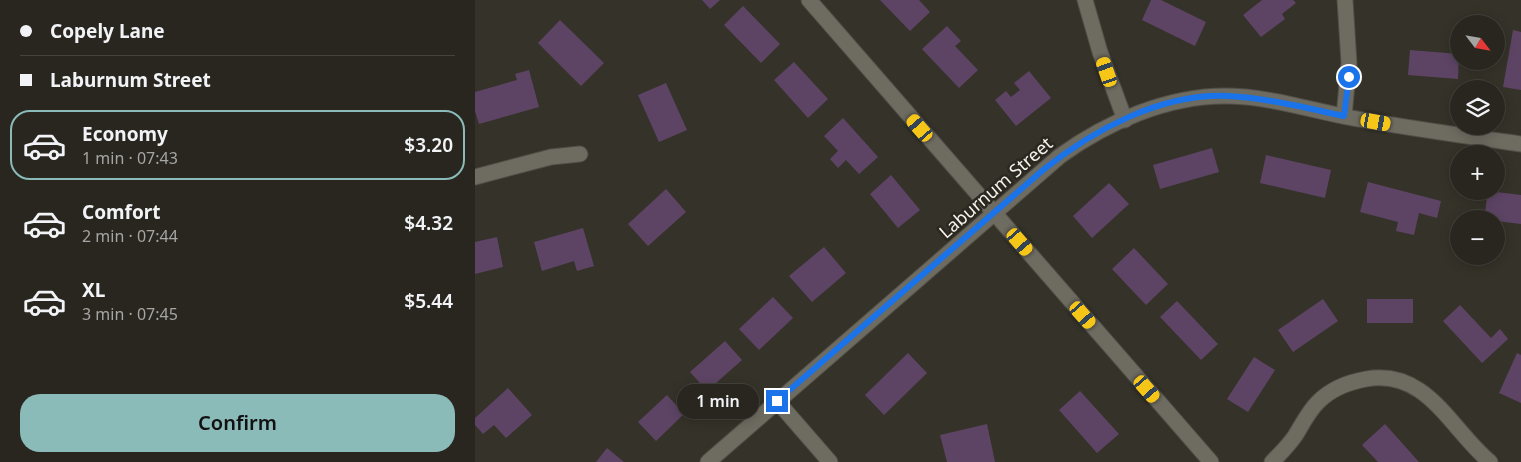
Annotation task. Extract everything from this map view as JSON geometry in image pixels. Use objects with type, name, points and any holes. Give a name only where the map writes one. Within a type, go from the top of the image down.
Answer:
[{"type":"street","points":[[809,0],[1211,462]]},
{"type":"street","points":[[1085,0],[1100,52],[1125,120]]},
{"type":"street","points":[[1344,116],[1349,63],[1345,0]]},
{"type":"street","name":"Laburnum Street","points":[[708,462],[1076,145],[1125,120],[1165,105],[1205,97],[1226,96],[1265,100],[1344,116],[1521,144]]},
{"type":"street","points":[[475,177],[551,157],[580,154]]},
{"type":"street","points":[[1272,462],[1289,444],[1311,410],[1328,394],[1350,383],[1383,378],[1412,386],[1430,397],[1489,462]]},
{"type":"street","points":[[777,401],[830,462]]},
{"type":"building","points":[[702,0],[720,0],[710,9]]},
{"type":"building","points":[[880,0],[919,0],[930,12],[910,31]]},
{"type":"building","points":[[1151,0],[1161,0],[1206,22],[1195,46],[1142,20]]},
{"type":"building","points":[[1262,0],[1293,0],[1296,3],[1282,14],[1285,19],[1261,37],[1243,15]]},
{"type":"building","points":[[743,6],[780,44],[761,63],[724,25]]},
{"type":"building","points":[[560,20],[604,63],[581,86],[538,43]]},
{"type":"building","points":[[947,26],[961,41],[955,46],[978,70],[959,88],[922,49]]},
{"type":"building","points":[[1513,30],[1521,32],[1521,90],[1505,87],[1504,80]]},
{"type":"building","points":[[1410,50],[1450,53],[1450,70],[1458,70],[1458,79],[1408,75]]},
{"type":"building","points":[[794,62],[828,99],[808,118],[774,80]]},
{"type":"building","points":[[529,70],[539,107],[479,124],[475,111],[475,92],[517,80],[515,74]]},
{"type":"building","points":[[1029,71],[1051,98],[1016,126],[995,100],[1006,91],[1011,97],[1020,90],[1014,83]]},
{"type":"building","points":[[666,83],[687,130],[659,142],[638,95]]},
{"type":"building","points":[[843,118],[878,157],[859,174],[846,160],[838,168],[830,159],[838,151],[824,136]]},
{"type":"building","points":[[1212,148],[1219,172],[1160,189],[1153,165]]},
{"type":"building","points":[[1266,155],[1331,170],[1325,198],[1260,183]]},
{"type":"building","points":[[891,175],[920,210],[898,228],[870,194]]},
{"type":"building","points":[[1368,182],[1441,201],[1437,218],[1419,213],[1414,235],[1396,231],[1398,222],[1360,212]]},
{"type":"building","points":[[1109,183],[1129,204],[1092,238],[1073,216]]},
{"type":"building","points":[[666,189],[686,212],[648,246],[628,224]]},
{"type":"building","points":[[1505,193],[1521,195],[1521,224],[1505,222],[1505,210],[1485,210],[1487,200],[1505,200]]},
{"type":"building","points":[[583,228],[594,266],[577,271],[574,261],[542,271],[534,242]]},
{"type":"building","points":[[497,237],[503,267],[475,274],[475,242]]},
{"type":"building","points":[[824,247],[846,273],[812,302],[789,276]]},
{"type":"building","points":[[1134,248],[1168,284],[1146,305],[1112,269]]},
{"type":"building","points":[[773,297],[793,318],[759,350],[739,329]]},
{"type":"building","points":[[1323,299],[1338,321],[1293,352],[1278,330]]},
{"type":"building","points":[[1367,299],[1413,299],[1413,323],[1367,323]]},
{"type":"building","points":[[1177,301],[1218,344],[1201,360],[1160,317]]},
{"type":"building","points":[[1460,305],[1491,338],[1500,329],[1508,339],[1482,363],[1443,321]]},
{"type":"building","points":[[725,341],[742,360],[707,391],[690,372]]},
{"type":"building","points":[[908,353],[927,373],[884,415],[865,395]]},
{"type":"building","points":[[1517,353],[1521,355],[1521,403],[1499,393]]},
{"type":"building","points":[[1254,357],[1275,370],[1248,412],[1227,399]]},
{"type":"building","points":[[508,388],[532,415],[506,438],[494,425],[483,434],[475,425],[475,418]]},
{"type":"building","points":[[1080,391],[1119,434],[1097,453],[1059,410]]},
{"type":"building","points":[[667,395],[684,414],[656,441],[638,422]]},
{"type":"building","points":[[987,424],[995,462],[947,462],[940,435]]},
{"type":"building","points":[[1385,424],[1419,462],[1378,462],[1362,445]]},
{"type":"building","points":[[607,448],[624,462],[596,462]]},
{"type":"route","points":[[777,401],[906,291],[1043,170],[1076,145],[1144,112],[1184,100],[1205,97],[1226,96],[1265,100],[1344,116],[1349,77]]}]
